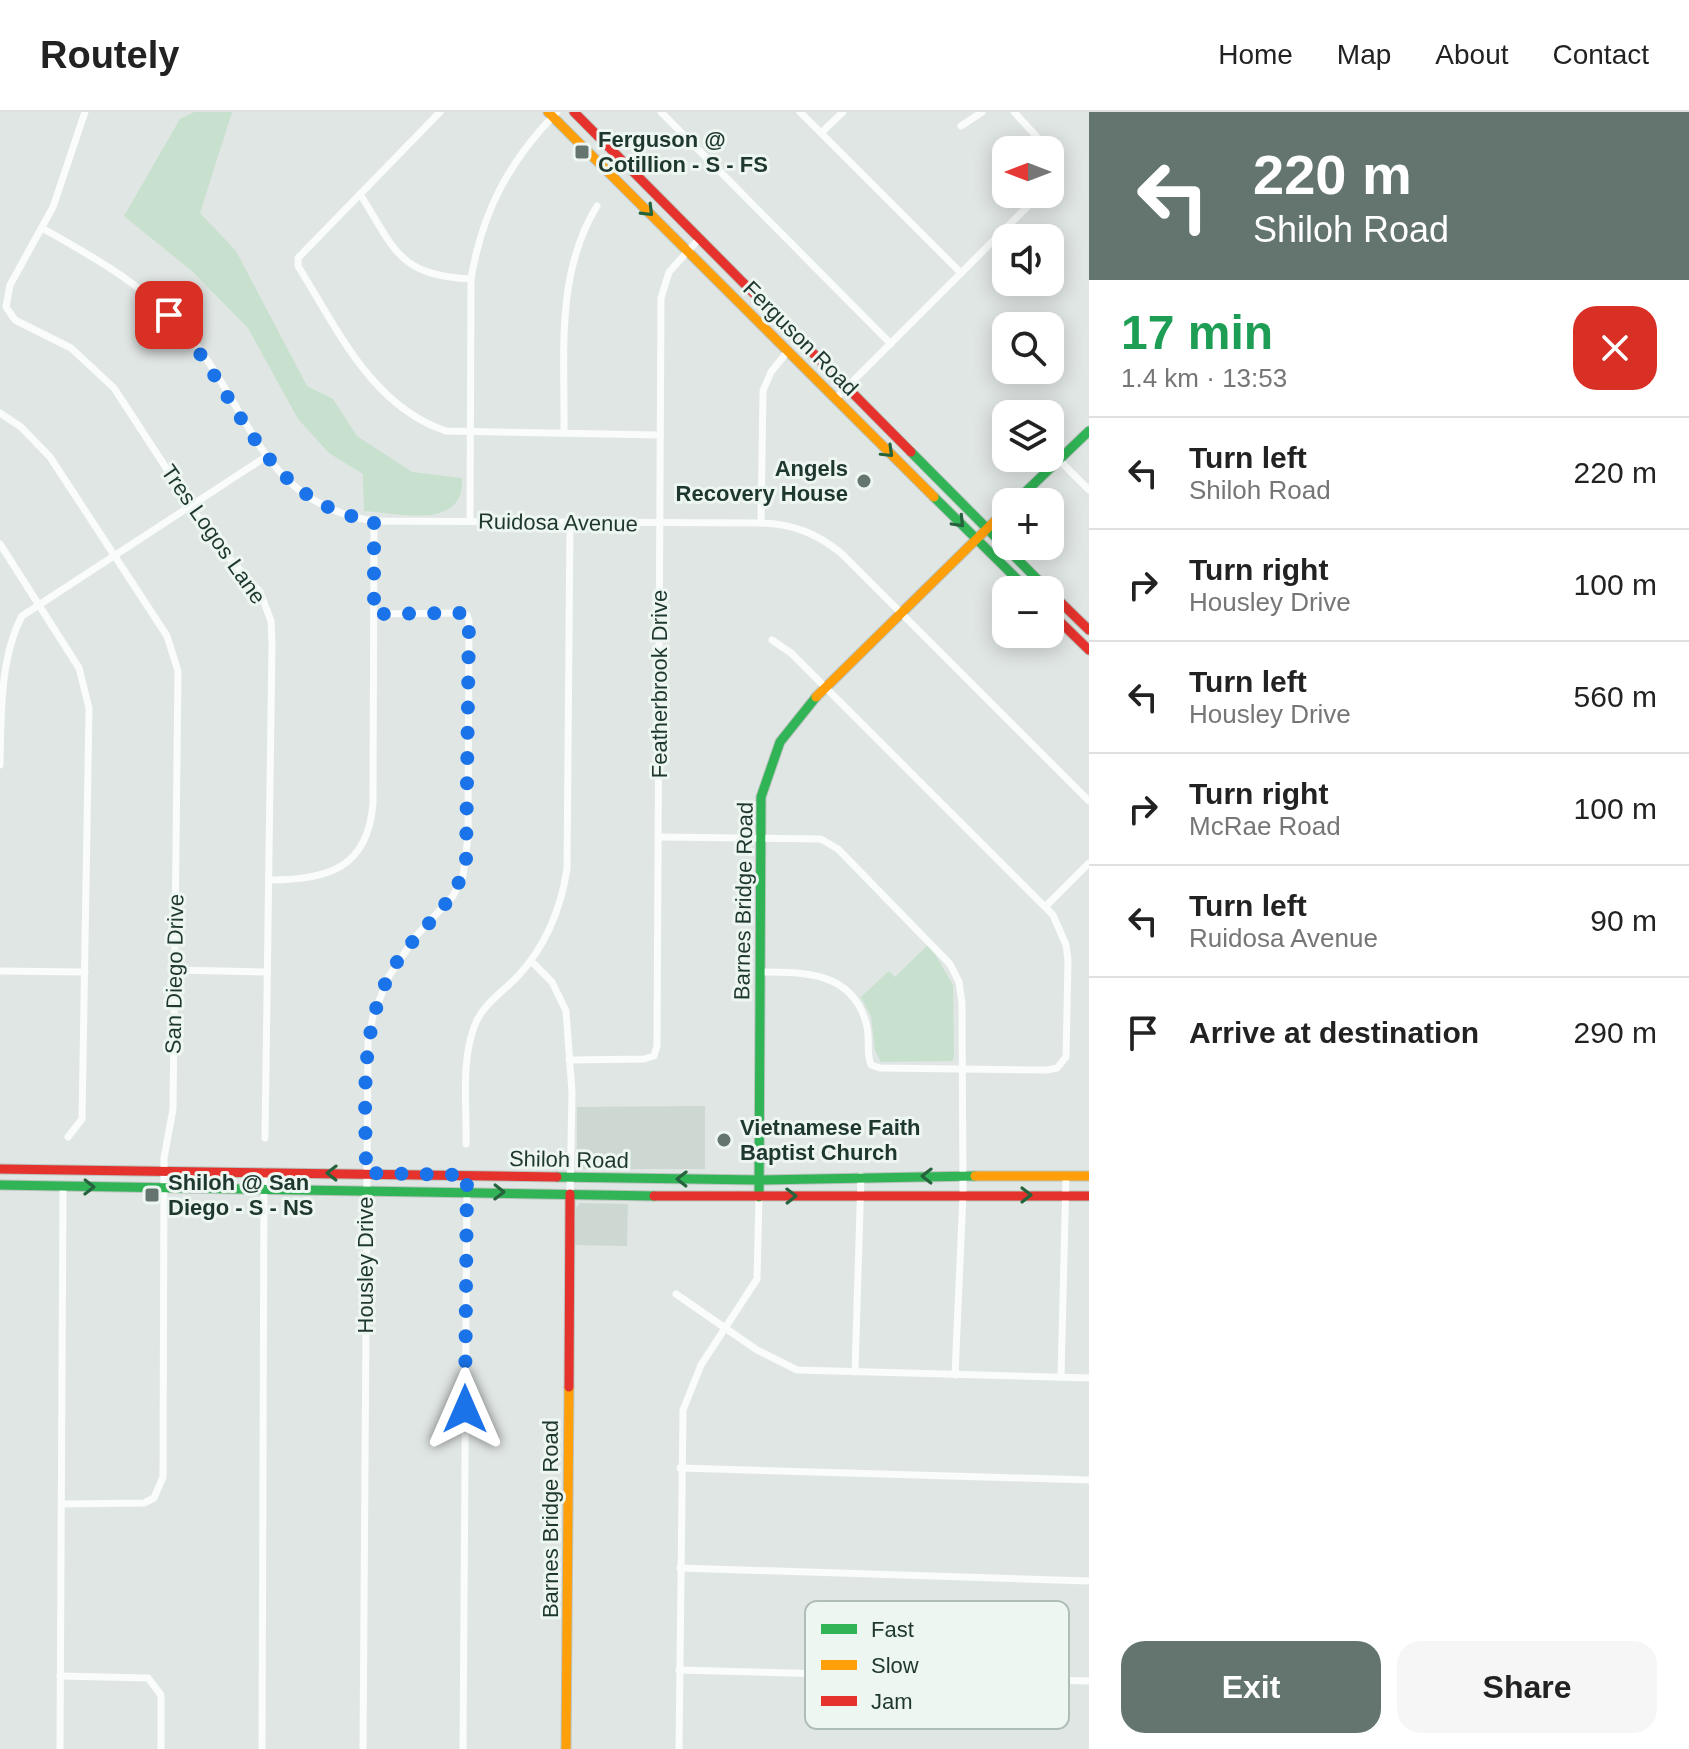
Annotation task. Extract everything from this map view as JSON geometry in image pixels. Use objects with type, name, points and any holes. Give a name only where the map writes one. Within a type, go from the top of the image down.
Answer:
[{"type":"main road","name":"Ferguson Road","points":[[574,112],[1034,576]]},
{"type":"main road","name":"Ferguson Road","points":[[552,114],[1014,576]]},
{"type":"main road","points":[[1064,455],[1089,431]]},
{"type":"main road","points":[[1030,488],[1046,472]]},
{"type":"main road","name":"Barnes Bridge Road","points":[[759,1197],[760,838],[762,789],[772,756],[784,732],[825,687],[992,524]]},
{"type":"main road","name":"Ferguson Road","points":[[1064,606],[1089,630]]},
{"type":"main road","points":[[1064,626],[1089,650]]},
{"type":"main road","name":"Shiloh Road","points":[[0,1169],[759,1180],[861,1176],[1089,1176]]},
{"type":"main road","name":"Shiloh Road","points":[[0,1185],[759,1197],[1089,1196]]},
{"type":"main road","name":"Barnes Bridge Road","points":[[566,1749],[570,1194]]},
{"type":"street","name":"Tres Logos Lane","points":[[85,112],[53,207],[6,297],[10,314],[71,348],[114,388],[213,540],[260,592],[271,621],[265,1138]]},
{"type":"street","points":[[440,112],[301,252],[298,266],[363,370],[379,389],[426,425],[446,431],[660,435]]},
{"type":"street","points":[[661,112],[891,344]]},
{"type":"street","points":[[800,112],[961,273]]},
{"type":"street","points":[[821,133],[843,112]]},
{"type":"street","points":[[961,126],[982,112]]},
{"type":"street","points":[[1014,112],[1037,136]]},
{"type":"street","points":[[470,521],[471,279],[484,222],[494,195],[519,154],[552,114]]},
{"type":"street","points":[[360,194],[394,248],[414,269],[437,276],[471,279]]},
{"type":"street","points":[[564,433],[567,280],[574,249],[597,206]]},
{"type":"street","points":[[836,398],[1026,208]]},
{"type":"street","name":"Ruidosa Avenue","points":[[42,228],[112,267],[151,295],[206,358],[282,477],[320,506],[342,516],[374,521],[761,523],[794,526],[825,541],[1089,801]]},
{"type":"street","name":"Featherbrook Drive","points":[[569,1060],[654,1056],[657,1046],[662,289],[669,272],[699,239]]},
{"type":"street","points":[[761,523],[763,391],[771,372],[788,351]]},
{"type":"street","name":"San Diego Drive","points":[[0,413],[21,427],[50,457],[167,636],[178,671],[173,1109],[164,1171],[161,1488],[144,1503],[62,1504]]},
{"type":"street","points":[[0,765],[1,663],[12,628],[36,604],[267,456]]},
{"type":"street","points":[[1064,465],[1089,490]]},
{"type":"street","points":[[269,880],[300,880],[332,872],[354,855],[368,833],[373,803],[374,521]]},
{"type":"street","points":[[466,1144],[468,1062],[474,1031],[485,1008],[531,961],[559,908],[568,858],[570,521]]},
{"type":"street","points":[[0,544],[79,668],[89,708],[82,1119],[68,1137]]},
{"type":"street","name":"Housley Drive","points":[[363,1749],[365,1190],[367,1070],[373,1016],[398,961],[459,887],[468,837],[467,615],[374,614]]},
{"type":"street","points":[[760,972],[809,972],[831,978],[844,987],[867,1024],[871,1065],[880,1068],[962,1071],[1057,1068],[1066,1057],[1068,960],[1060,927],[1046,906],[791,653],[772,640]]},
{"type":"street","points":[[658,837],[812,838],[832,844],[940,950],[959,982],[963,1195],[955,1375]]},
{"type":"street","points":[[1046,906],[1089,863]]},
{"type":"street","points":[[531,961],[561,996],[569,1060],[570,1194]]},
{"type":"street","points":[[174,970],[267,972]]},
{"type":"street","points":[[0,971],[85,972]]},
{"type":"street","points":[[262,1749],[264,1172]]},
{"type":"street","points":[[463,1749],[467,1175]]},
{"type":"street","points":[[855,1372],[861,1176]]},
{"type":"street","points":[[1061,1377],[1066,1176]]},
{"type":"street","points":[[60,1749],[63,1186]]},
{"type":"street","points":[[679,1749],[681,1431],[691,1386],[757,1279],[759,1197]]},
{"type":"street","points":[[676,1294],[726,1330],[797,1370],[1089,1378]]},
{"type":"street","points":[[680,1468],[1089,1480]]},
{"type":"street","points":[[680,1568],[1089,1581]]},
{"type":"street","points":[[679,1670],[805,1673]]},
{"type":"street","points":[[60,1676],[148,1678],[161,1695],[161,1749]]},
{"type":"street","points":[[1069,1680],[1089,1681]]},
{"type":"shaded area","points":[[705,1106],[705,1169],[577,1169],[577,1107]]},
{"type":"shaded area","points":[[580,1203],[628,1204],[627,1246],[575,1245],[576,1208]]},
{"type":"green space","points":[[194,112],[232,112],[200,213],[236,251],[307,386],[333,399],[357,436],[412,472],[462,478],[460,495],[453,506],[427,515],[364,511],[363,474],[329,453],[298,419],[248,328],[193,272],[124,216],[180,119]]},
{"type":"green space","points":[[929,944],[953,985],[954,1057],[952,1061],[881,1062],[875,1050],[871,1016],[861,997],[889,971],[895,977]]},
{"type":"traffic: fast","points":[[1030,488],[1089,431]]},
{"type":"traffic: fast","points":[[911,452],[1034,576]]},
{"type":"traffic: fast","points":[[934,497],[1014,576]]},
{"type":"traffic: fast","points":[[759,1197],[761,797],[780,742],[816,697]]},
{"type":"traffic: fast","points":[[557,1177],[759,1180],[975,1176]]},
{"type":"traffic: fast","points":[[0,1185],[654,1196]]},
{"type":"traffic: slow","points":[[548,112],[934,497]]},
{"type":"traffic: slow","points":[[816,697],[992,524]]},
{"type":"traffic: slow","points":[[975,1176],[1089,1176]]},
{"type":"traffic: slow","points":[[566,1749],[569,1387]]},
{"type":"traffic: jam","points":[[574,112],[911,452]]},
{"type":"traffic: jam","points":[[1064,606],[1089,630]]},
{"type":"traffic: jam","points":[[1064,626],[1089,650]]},
{"type":"traffic: jam","points":[[0,1169],[557,1177]]},
{"type":"traffic: jam","points":[[569,1387],[570,1194]]},
{"type":"traffic: jam","points":[[654,1196],[1089,1196]]},
{"type":"place","name":"Ferguson @ Cotillion - S - FS","points":[[582,152]]},
{"type":"place","name":"Angels Recovery House","points":[[864,481]]},
{"type":"place","name":"Vietnamese Faith Baptist Church","points":[[724,1140]]},
{"type":"place","name":"Shiloh @ San Diego - S - NS","points":[[152,1195]]},
{"type":"route","points":[[169,315],[206,358],[282,477],[320,506],[342,516],[374,521],[374,614],[460,613],[467,615],[469,621],[466,862],[459,887],[416,936],[381,992],[368,1042],[366,1142],[366,1173],[467,1175],[465,1409]]}]
